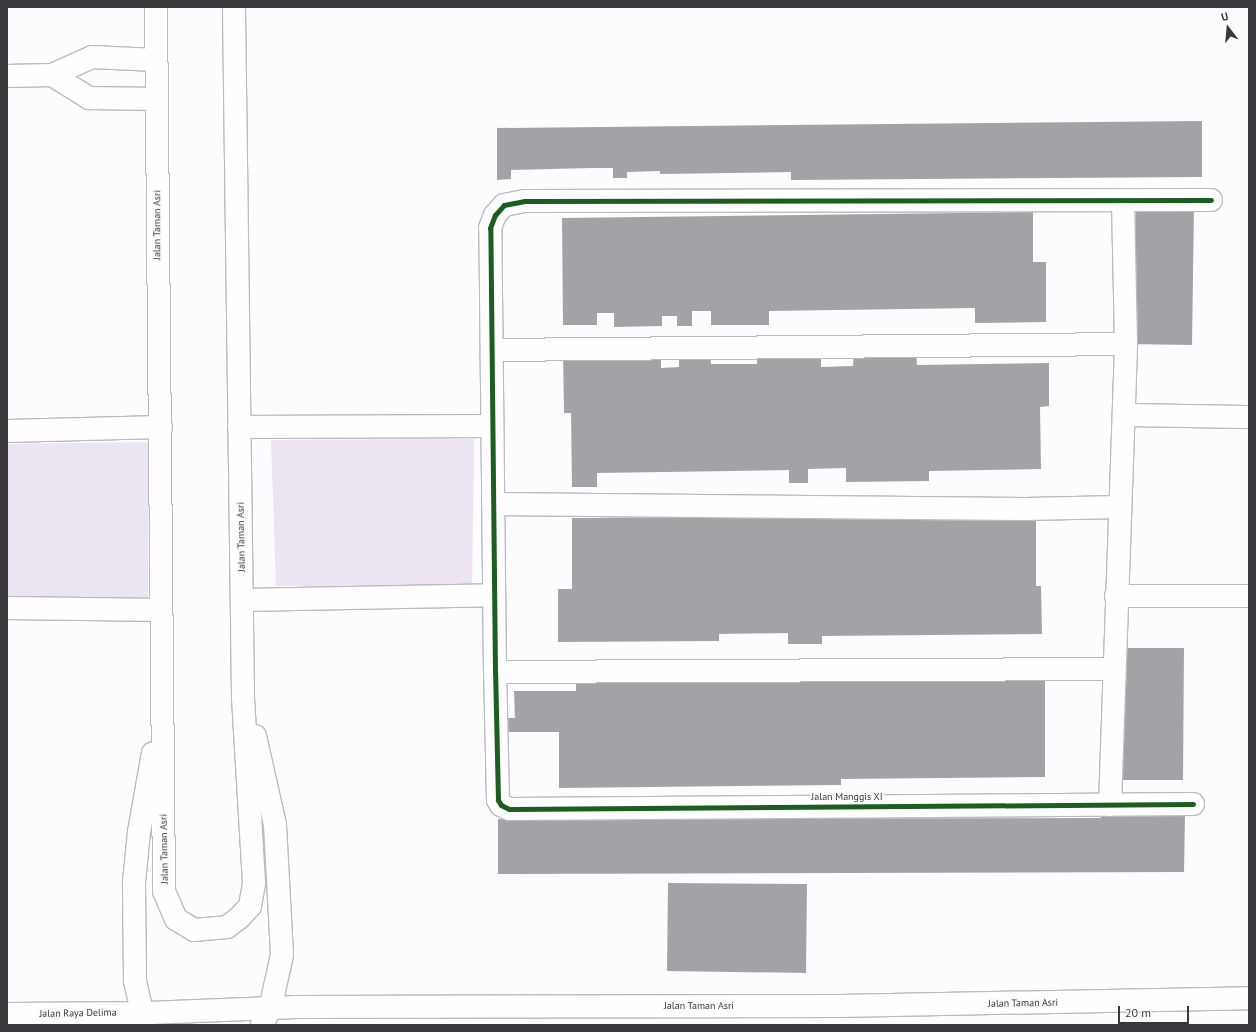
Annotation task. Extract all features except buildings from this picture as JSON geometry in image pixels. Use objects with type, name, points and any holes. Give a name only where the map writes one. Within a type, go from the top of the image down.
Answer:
[{"type":"street","name":"Jalan Taman Asri","points":[[156,7],[164,890],[176,918],[194,930],[211,930],[227,927],[250,906],[254,883],[243,696],[243,600],[239,427],[234,7]]},
{"type":"street","points":[[7,76],[52,75],[92,57],[156,60]]},
{"type":"street","points":[[52,75],[89,98],[157,99]]},
{"type":"street","points":[[1114,669],[495,672],[492,426],[493,350],[490,228],[495,215],[504,205],[525,201],[1211,200]]},
{"type":"street","points":[[1110,805],[1116,596],[1126,344],[1123,201]]},
{"type":"street","points":[[493,350],[1126,344]]},
{"type":"street","points":[[1124,415],[1249,417]]},
{"type":"street","points":[[239,427],[492,426]]},
{"type":"street","points":[[7,431],[161,427]]},
{"type":"street","points":[[493,504],[1026,510],[1120,507]]},
{"type":"street","points":[[243,600],[494,595]]},
{"type":"street","points":[[1116,596],[1249,596]]},
{"type":"street","points":[[7,608],[161,610]]},
{"type":"street","name":"Jalan Manggis XI","points":[[495,672],[498,800],[501,805],[509,809],[1193,804]]},
{"type":"street","points":[[243,696],[264,770],[275,825],[280,878],[282,955],[266,1017]]},
{"type":"street","points":[[145,1017],[135,981],[134,882],[139,832],[162,703]]},
{"type":"street","name":"Jalan Taman Asri","points":[[145,1017],[266,1017],[1249,998]]},
{"type":"street","name":"Jalan Raya Delima","points":[[7,1014],[145,1017]]},
{"type":"shaded area","points":[[474,439],[472,586],[276,586],[271,440]]},
{"type":"shaded area","points":[[149,442],[148,598],[7,596],[7,444]]},
{"type":"cycle path","points":[[1193,804],[509,809],[501,805],[498,800],[495,672],[490,228],[495,215],[504,205],[525,201],[1211,200]]}]
